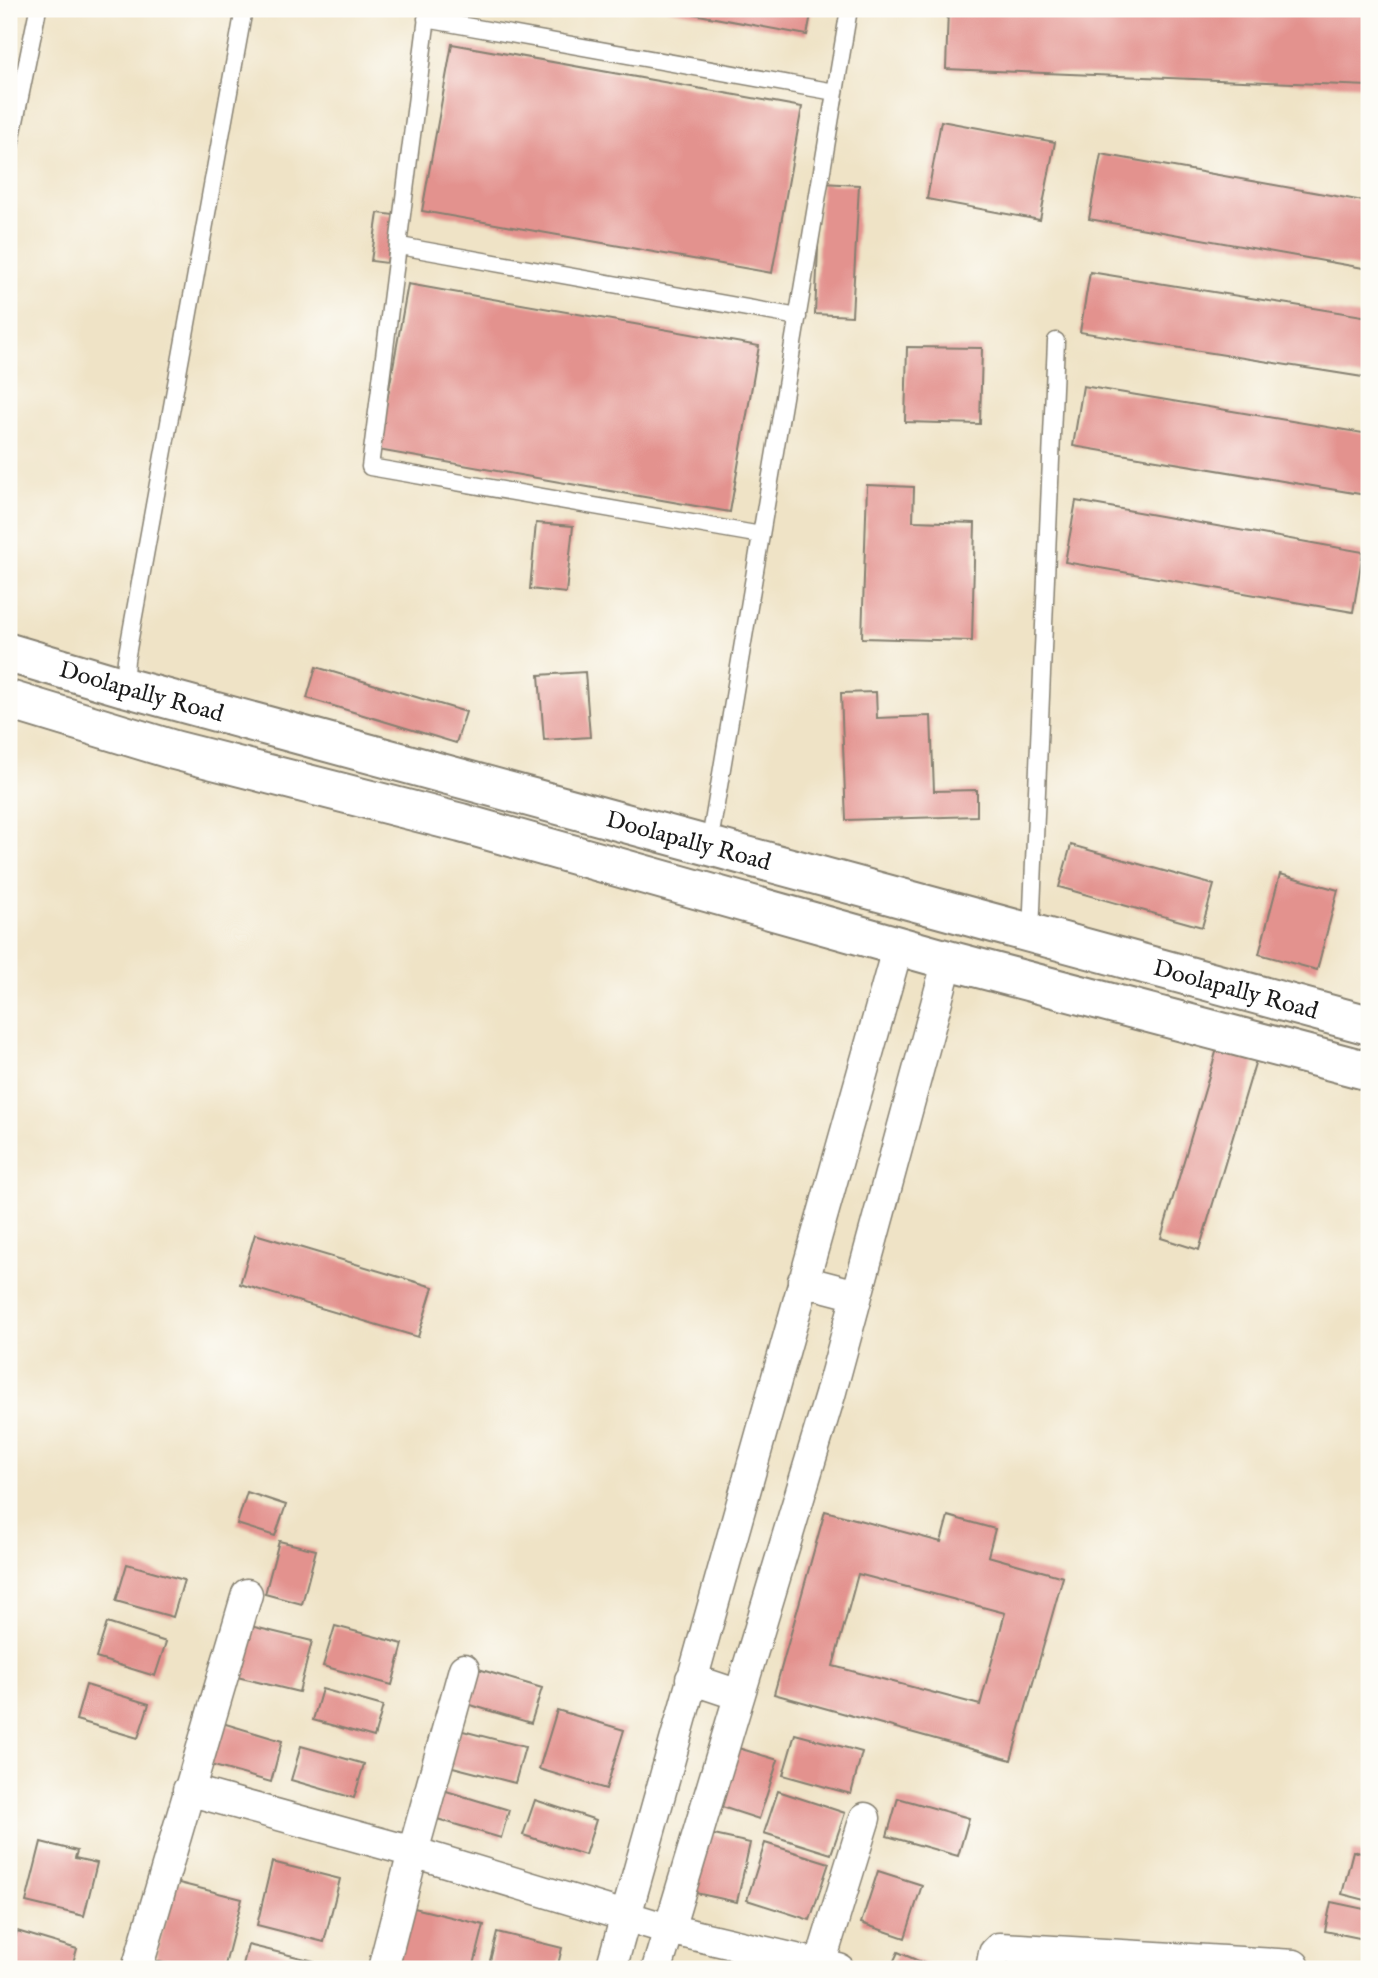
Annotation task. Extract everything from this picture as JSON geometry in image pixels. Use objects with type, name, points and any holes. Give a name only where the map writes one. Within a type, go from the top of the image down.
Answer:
[{"type":"main road","name":"Doolapally Road","points":[[9,653],[124,687],[1369,1025]]},
{"type":"main road","name":"Doolapally Road","points":[[9,700],[174,750],[461,823],[948,960],[1369,1071]]},
{"type":"main road","points":[[574,856],[584,810]]},
{"type":"street","points":[[611,1969],[898,946]]},
{"type":"street","points":[[657,1969],[830,1395],[948,960]]},
{"type":"street","points":[[803,1281],[858,1295]]},
{"type":"street","points":[[137,1969],[247,1594]]},
{"type":"street","points":[[383,1969],[412,1852],[464,1669]]},
{"type":"street","points":[[691,1679],[739,1695]]},
{"type":"street","points":[[188,1790],[412,1852],[668,1929],[829,1967],[865,1818]]},
{"type":"street","points":[[991,1969],[996,1949],[1022,1959],[1294,1965]]},
{"type":"lane","points":[[9,151],[38,9]]},
{"type":"lane","points":[[124,687],[125,660],[244,9]]},
{"type":"lane","points":[[709,846],[849,9]]},
{"type":"lane","points":[[761,534],[370,467],[400,246],[427,14],[835,92]]},
{"type":"lane","points":[[400,246],[797,317]]},
{"type":"lane","points":[[1031,933],[1056,341]]},
{"type":"building","points":[[666,9],[812,9],[807,35]]},
{"type":"building","points":[[948,9],[1369,9],[1369,86],[946,69]]},
{"type":"building","points":[[452,44],[802,107],[772,273],[422,211]]},
{"type":"building","points":[[941,121],[1055,142],[1040,220],[927,199]]},
{"type":"building","points":[[1101,154],[1369,202],[1369,269],[1089,219]]},
{"type":"building","points":[[821,183],[859,185],[852,316],[815,314]]},
{"type":"building","points":[[378,213],[394,215],[387,263],[371,261]]},
{"type":"building","points":[[1090,272],[1369,317],[1369,378],[1080,332]]},
{"type":"building","points":[[408,284],[759,346],[730,512],[378,450]]},
{"type":"building","points":[[907,347],[982,348],[980,424],[905,422]]},
{"type":"building","points":[[1083,386],[1369,434],[1369,477],[1366,495],[1073,446]]},
{"type":"building","points":[[867,485],[914,487],[913,521],[975,523],[972,641],[862,638]]},
{"type":"building","points":[[1076,501],[1363,552],[1353,612],[1065,562]]},
{"type":"building","points":[[536,523],[573,526],[566,593],[530,589]]},
{"type":"building","points":[[316,667],[466,712],[456,743],[307,698]]},
{"type":"building","points":[[585,672],[590,737],[544,740],[539,675]]},
{"type":"building","points":[[876,692],[877,718],[931,716],[934,791],[977,790],[977,816],[846,820],[841,693]]},
{"type":"building","points":[[1071,845],[1214,885],[1202,927],[1059,887]]},
{"type":"building","points":[[1280,874],[1338,890],[1317,970],[1259,954]]},
{"type":"building","points":[[1217,1049],[1256,1060],[1199,1250],[1161,1238]]},
{"type":"building","points":[[255,1234],[433,1287],[418,1337],[240,1284]]},
{"type":"building","points":[[247,1492],[286,1505],[275,1536],[237,1524]]},
{"type":"building","points":[[825,1511],[941,1542],[948,1516],[995,1529],[988,1556],[1063,1577],[1011,1760],[774,1694]],"holes":[[[858,1574],[1005,1613],[980,1705],[833,1666]]]},
{"type":"building","points":[[279,1541],[316,1550],[302,1604],[265,1594]]},
{"type":"building","points":[[127,1564],[184,1580],[173,1617],[116,1601]]},
{"type":"building","points":[[107,1623],[166,1642],[155,1676],[96,1658]]},
{"type":"building","points":[[246,1625],[312,1641],[299,1692],[233,1676]]},
{"type":"building","points":[[335,1626],[403,1644],[392,1685],[323,1666]]},
{"type":"building","points":[[475,1668],[542,1688],[531,1723],[464,1703]]},
{"type":"building","points":[[86,1685],[149,1704],[138,1738],[76,1720]]},
{"type":"building","points":[[322,1689],[383,1706],[374,1737],[313,1720]]},
{"type":"building","points":[[557,1710],[624,1730],[606,1789],[539,1769]]},
{"type":"building","points":[[219,1722],[282,1741],[271,1782],[207,1764]]},
{"type":"building","points":[[459,1730],[525,1747],[515,1783],[449,1766]]},
{"type":"building","points":[[795,1734],[862,1752],[851,1794],[783,1775]]},
{"type":"building","points":[[301,1746],[364,1764],[354,1798],[291,1780]]},
{"type":"building","points":[[735,1747],[778,1760],[759,1819],[716,1805]]},
{"type":"building","points":[[443,1790],[509,1810],[501,1838],[434,1818]]},
{"type":"building","points":[[778,1791],[845,1813],[831,1854],[764,1833]]},
{"type":"building","points":[[898,1798],[969,1818],[958,1856],[887,1836]]},
{"type":"building","points":[[535,1800],[596,1820],[585,1855],[523,1835]]},
{"type":"building","points":[[705,1833],[750,1843],[737,1902],[691,1892]]},
{"type":"building","points":[[41,1842],[77,1851],[75,1858],[97,1863],[84,1916],[26,1902]]},
{"type":"building","points":[[765,1843],[829,1863],[810,1920],[747,1900]]},
{"type":"building","points":[[1353,1851],[1369,1855],[1369,1901],[1342,1894]]},
{"type":"building","points":[[272,1862],[340,1879],[324,1942],[257,1925]]},
{"type":"building","points":[[878,1871],[922,1885],[905,1938],[861,1923]]},
{"type":"building","points":[[175,1882],[242,1899],[224,1969],[190,1969],[155,1961]]},
{"type":"building","points":[[1331,1902],[1369,1910],[1369,1940],[1325,1931]]},
{"type":"building","points":[[410,1907],[484,1925],[473,1969],[416,1969],[396,1964]]},
{"type":"building","points":[[17,1931],[77,1949],[71,1969],[9,1969]]},
{"type":"building","points":[[497,1932],[562,1948],[557,1969],[488,1969]]},
{"type":"building","points":[[248,1945],[314,1961],[312,1969],[242,1969]]},
{"type":"building","points":[[898,1952],[937,1969],[890,1969]]}]
